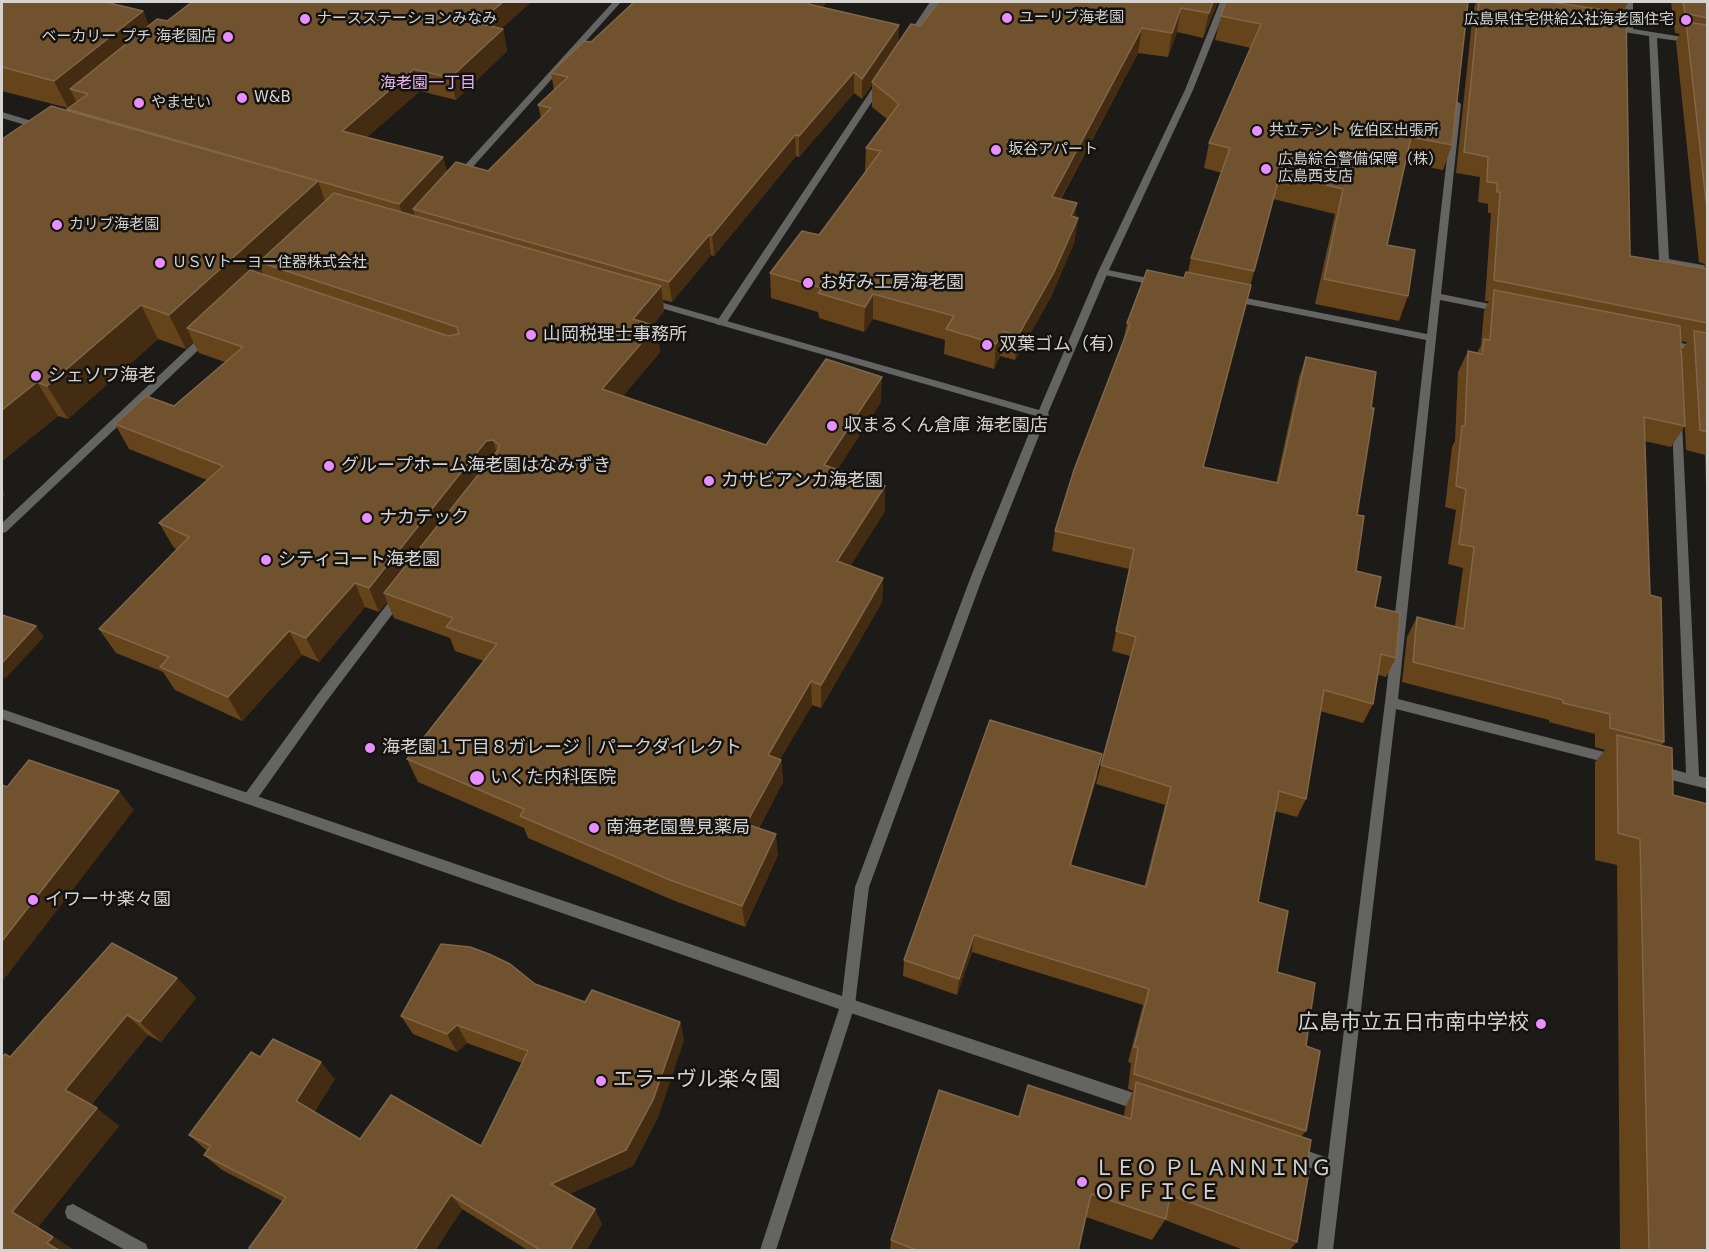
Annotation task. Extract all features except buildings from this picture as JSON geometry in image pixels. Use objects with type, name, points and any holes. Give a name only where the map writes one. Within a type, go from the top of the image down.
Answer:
[{"type":"street","points":[[449,188],[617,2]]},
{"type":"street","points":[[902,50],[934,2]]},
{"type":"street","points":[[768,1251],[848,1005],[862,887],[976,579],[1103,272],[1189,90],[1224,2]]},
{"type":"street","points":[[1629,2],[1629,31]]},
{"type":"street","points":[[1606,27],[1707,43]]},
{"type":"street","points":[[1653,35],[1664,261],[1707,270]]},
{"type":"street","points":[[721,323],[889,70]]},
{"type":"street","points":[[1325,1251],[1390,702],[1457,98]]},
{"type":"street","points":[[2,115],[50,129],[42,136]]},
{"type":"street","points":[[1103,272],[1173,286]]},
{"type":"street","points":[[1220,295],[1430,338]]},
{"type":"street","points":[[1436,296],[1515,312]]},
{"type":"street","points":[[641,300],[1044,415]]},
{"type":"street","points":[[2,530],[216,329]]},
{"type":"street","points":[[1651,340],[1674,350],[1707,351]]},
{"type":"street","points":[[1677,415],[1693,780]]},
{"type":"street","points":[[250,798],[406,587]]},
{"type":"street","points":[[1390,702],[1626,763]]},
{"type":"street","points":[[2,714],[848,1005],[1154,1107]]},
{"type":"street","points":[[1648,769],[1707,784]]},
{"type":"street","points":[[1278,1149],[1335,1168]]},
{"type":"street","points":[[73,1212],[140,1251]]},
{"type":"place","name":"ユーリブ海老園","points":[[1007,18]]},
{"type":"place","name":"ナースステーションみなみ","points":[[305,19]]},
{"type":"place","name":"広島県住宅供給公社海老園住宅","points":[[1686,20]]},
{"type":"place","name":"ベーカリー プチ 海老園店","points":[[228,37]]},
{"type":"place","name":"W&B","points":[[242,98]]},
{"type":"place","name":"やませい","points":[[139,103]]},
{"type":"place","name":"共立テント 佐伯区出張所","points":[[1257,131]]},
{"type":"place","name":"坂谷アパート","points":[[996,150]]},
{"type":"place","name":"広島綜合警備保障（株） 広島西支店","points":[[1266,169]]},
{"type":"place","name":"カリブ海老園","points":[[57,225]]},
{"type":"place","name":"ＵＳＶトーヨー住器株式会社","points":[[160,263]]},
{"type":"place","name":"お好み工房海老園","points":[[808,283]]},
{"type":"place","name":"山岡税理士事務所","points":[[531,335]]},
{"type":"place","name":"双葉ゴム（有）","points":[[987,345]]},
{"type":"place","name":"シェソワ海老","points":[[36,376]]},
{"type":"place","name":"収まるくん倉庫 海老園店","points":[[832,426]]},
{"type":"place","name":"グループホーム海老園はなみずき","points":[[329,466]]},
{"type":"place","name":"カサビアンカ海老園","points":[[709,481]]},
{"type":"place","name":"ナカテック","points":[[367,518]]},
{"type":"place","name":"シティコート海老園","points":[[266,560]]},
{"type":"place","name":"海老園１丁目８ガレージ｜パークダイレクト","points":[[370,748]]},
{"type":"place","name":"いくた内科医院","points":[[477,778]]},
{"type":"place","name":"南海老園豊見薬局","points":[[594,828]]},
{"type":"place","name":"イワーサ楽々園","points":[[33,900]]},
{"type":"place","name":"広島市立五日市南中学校","points":[[1541,1024]]},
{"type":"place","name":"エラーヴル楽々園","points":[[601,1081]]},
{"type":"place","name":"ＬＥＯ ＰＬＡＮＮＩＮＧ ＯＦＦＩＣＥ","points":[[1082,1182]]},
{"type":"district","name":"海老園一丁目","points":[[428,84]]}]
